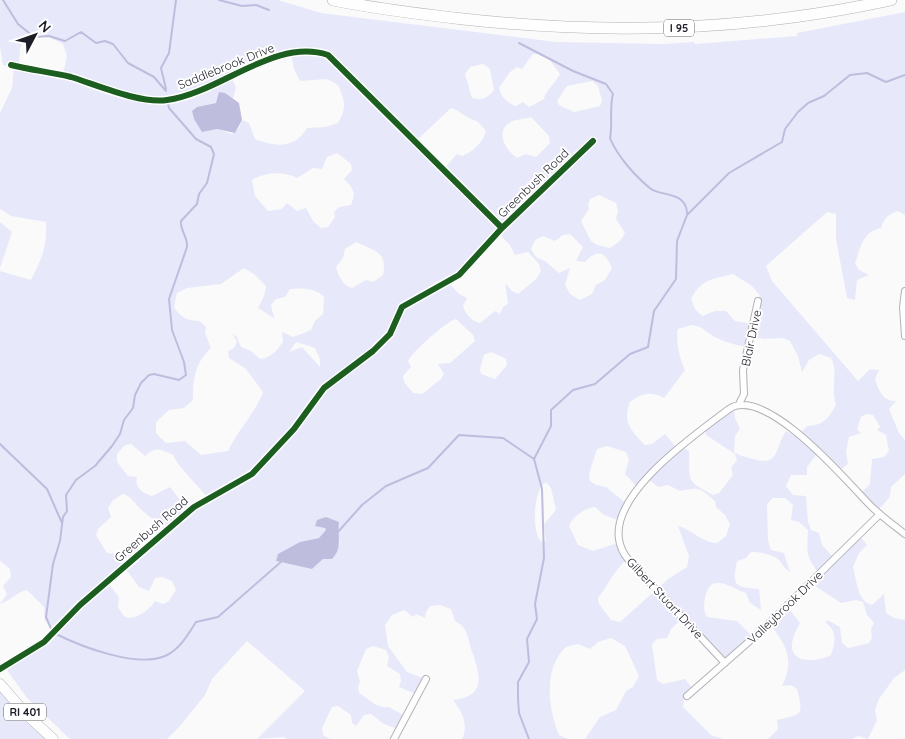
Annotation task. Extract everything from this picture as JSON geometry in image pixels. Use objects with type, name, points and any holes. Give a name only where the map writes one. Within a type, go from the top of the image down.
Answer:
[{"type":"highway","points":[[332,0],[390,10],[465,19]]},
{"type":"highway","name":"I 95","points":[[371,0],[465,19],[563,28],[686,28],[776,20],[892,0]]},
{"type":"main road","name":"RI 401","points":[[0,684],[52,739]]},
{"type":"street","name":"Saddlebrook Drive","points":[[11,65],[68,77],[141,98],[165,101],[209,88],[264,61],[287,54],[313,50],[328,55],[502,228]]},
{"type":"street","name":"Greenbush Road","points":[[0,669],[36,648],[51,636],[80,605],[194,507],[252,474],[294,429],[324,388],[373,351],[390,334],[402,307],[459,275],[502,228],[593,141]]},
{"type":"street","points":[[905,291],[903,308],[905,336]]},
{"type":"street","name":"Blair Drive","points":[[739,404],[744,394],[743,370],[758,301]]},
{"type":"street","points":[[739,404],[756,408],[780,421],[827,458],[880,514],[905,534]]},
{"type":"street","name":"Gilbert Stuart Drive","points":[[725,663],[634,566],[623,551],[619,535],[624,512],[647,479],[681,445],[729,409],[739,404]]},
{"type":"street","name":"Valleybrook Drive","points":[[687,696],[804,590],[880,514]]},
{"type":"street","points":[[394,739],[426,679]]},
{"type":"shaded area","points":[[0,0],[278,0],[321,13],[556,42],[664,44],[694,42],[695,44],[797,36],[797,33],[905,12],[905,215],[898,211],[887,217],[881,228],[870,233],[863,241],[855,264],[859,270],[869,275],[857,280],[855,300],[847,298],[836,239],[836,214],[827,212],[766,266],[772,281],[858,381],[870,369],[879,370],[875,379],[876,383],[884,397],[891,401],[896,401],[889,409],[899,433],[905,440],[905,474],[891,487],[890,496],[874,513],[859,495],[870,484],[872,459],[884,457],[889,451],[886,435],[877,430],[880,427],[873,415],[866,414],[861,417],[857,429],[861,433],[849,437],[846,452],[848,464],[836,473],[816,455],[807,467],[807,475],[791,475],[786,486],[793,495],[806,496],[808,522],[811,530],[819,533],[822,545],[834,558],[859,535],[867,545],[859,553],[853,567],[860,595],[867,603],[872,605],[884,594],[886,613],[894,618],[905,620],[905,670],[894,678],[879,699],[875,710],[877,720],[868,739],[858,736],[852,739],[768,739],[778,729],[777,720],[796,715],[800,709],[797,689],[791,685],[782,686],[788,668],[787,653],[780,638],[769,623],[786,609],[789,609],[800,623],[792,642],[794,653],[797,657],[812,660],[831,655],[834,646],[834,634],[826,623],[827,620],[840,627],[842,643],[848,648],[869,643],[872,638],[871,629],[874,623],[867,615],[863,602],[856,600],[841,603],[812,584],[820,575],[809,558],[808,530],[799,522],[791,520],[793,505],[785,498],[773,498],[767,504],[768,540],[771,550],[784,553],[790,572],[773,556],[751,552],[746,558],[737,561],[735,580],[740,586],[759,589],[761,610],[750,603],[746,593],[722,583],[712,585],[705,598],[704,610],[707,617],[737,621],[753,637],[724,662],[682,619],[671,629],[667,638],[657,639],[652,644],[657,680],[663,684],[685,679],[694,690],[684,699],[683,707],[711,735],[723,739],[585,739],[600,717],[616,710],[626,691],[633,687],[639,676],[625,646],[611,638],[598,642],[590,649],[578,644],[566,647],[554,666],[550,689],[552,713],[559,735],[568,739],[462,739],[465,729],[464,718],[453,700],[463,698],[476,690],[479,678],[478,671],[466,631],[455,621],[451,609],[440,605],[430,606],[425,618],[416,614],[413,617],[404,610],[392,615],[385,625],[388,646],[407,672],[423,678],[416,694],[399,687],[401,681],[400,674],[387,666],[389,657],[386,650],[373,646],[366,649],[357,671],[360,682],[358,687],[359,693],[377,705],[389,707],[405,716],[398,729],[384,724],[371,714],[364,715],[356,726],[352,723],[351,715],[338,706],[332,707],[322,728],[323,735],[330,739],[286,739],[284,737],[257,739],[305,691],[247,641],[212,679],[205,695],[167,739],[70,739],[27,698],[4,666],[57,630],[46,622],[44,607],[27,590],[0,604],[7,594],[3,586],[11,577],[10,569],[0,561],[0,271],[31,280],[43,252],[46,239],[46,222],[11,216],[0,209],[0,113],[12,88],[14,67],[3,65],[0,47]],"holes":[[[40,33],[63,44],[67,56],[63,74],[19,66],[20,49],[24,39]],[[291,53],[294,69],[300,81],[327,79],[338,85],[344,109],[338,123],[326,127],[307,128],[297,140],[277,145],[255,139],[249,123],[242,120],[239,128],[232,134],[217,129],[202,131],[197,107],[216,103],[225,93],[233,99],[236,88],[232,78]],[[539,53],[549,59],[560,74],[546,93],[544,99],[529,107],[523,102],[516,106],[505,99],[499,88],[510,72],[517,67],[522,69],[533,54]],[[483,64],[490,69],[494,90],[489,95],[479,99],[472,98],[465,74],[470,67]],[[592,81],[598,86],[602,101],[600,106],[574,112],[559,105],[557,101],[567,86]],[[451,108],[477,121],[486,131],[483,139],[477,146],[462,156],[457,154],[444,169],[416,141]],[[531,117],[549,136],[550,143],[536,157],[526,154],[517,158],[509,151],[503,136],[503,130],[513,121]],[[337,153],[351,164],[352,170],[344,179],[353,191],[351,205],[339,207],[334,212],[335,217],[328,227],[321,228],[313,221],[306,208],[297,211],[287,203],[282,209],[268,211],[255,196],[252,180],[257,177],[280,173],[297,178],[313,168],[322,169],[327,157]],[[599,195],[616,203],[618,211],[616,219],[625,233],[620,241],[610,248],[597,245],[591,241],[581,221],[589,209],[590,199]],[[499,234],[510,245],[515,255],[528,252],[539,264],[541,271],[536,279],[518,294],[512,291],[505,283],[508,304],[503,307],[500,314],[495,311],[480,323],[474,321],[463,306],[467,298],[459,294],[449,283]],[[570,234],[583,247],[576,261],[585,262],[593,255],[600,254],[607,258],[612,268],[605,280],[596,285],[592,294],[580,300],[570,294],[565,285],[570,268],[559,273],[545,261],[536,257],[531,249],[535,240],[543,236],[555,241],[563,235]],[[356,242],[374,250],[381,256],[384,267],[383,275],[373,282],[366,280],[352,288],[344,283],[336,267],[343,258],[345,249]],[[244,268],[254,274],[266,286],[264,296],[258,308],[274,318],[271,305],[276,299],[285,297],[290,289],[313,290],[324,297],[323,314],[315,321],[311,330],[293,337],[282,332],[283,342],[276,351],[267,357],[260,359],[251,351],[241,347],[237,337],[232,333],[237,342],[234,348],[228,351],[229,358],[246,369],[263,392],[256,407],[228,451],[201,455],[185,441],[166,443],[156,433],[156,422],[169,410],[184,408],[193,400],[198,365],[211,348],[205,333],[206,327],[200,321],[182,316],[174,307],[177,293],[187,288],[221,284]],[[733,274],[752,286],[760,296],[753,324],[735,321],[726,311],[715,311],[702,316],[695,309],[691,299],[699,287],[709,280]],[[456,319],[473,335],[475,341],[450,363],[438,364],[444,374],[441,379],[422,394],[413,393],[404,382],[403,376],[411,367],[408,361],[438,331]],[[692,325],[700,327],[722,340],[745,347],[750,336],[764,339],[783,338],[790,341],[798,356],[802,372],[809,360],[819,354],[831,358],[834,369],[834,398],[836,404],[825,420],[817,425],[807,426],[797,437],[786,431],[775,455],[768,461],[753,459],[734,452],[735,436],[740,429],[735,418],[734,406],[705,427],[706,435],[735,454],[737,460],[731,468],[733,475],[719,493],[713,495],[693,483],[689,469],[689,451],[680,446],[677,448],[665,434],[652,444],[645,445],[629,426],[627,415],[630,402],[646,394],[654,394],[664,398],[685,370],[677,339],[678,329]],[[296,342],[315,348],[320,359],[320,367],[302,347],[289,352]],[[491,352],[506,359],[507,365],[495,379],[481,374],[480,369],[484,355]],[[131,444],[145,456],[152,451],[161,450],[173,455],[184,471],[207,497],[188,510],[170,487],[152,496],[145,494],[138,487],[137,477],[128,476],[117,462],[117,454],[125,445]],[[607,446],[626,452],[629,459],[625,474],[638,488],[647,478],[658,487],[668,485],[680,491],[699,489],[710,496],[715,501],[716,507],[725,515],[730,524],[726,536],[717,543],[711,542],[678,526],[689,556],[687,567],[668,579],[620,622],[611,620],[599,604],[598,598],[626,560],[618,543],[593,551],[578,545],[569,526],[580,513],[595,507],[604,515],[618,520],[627,504],[606,487],[596,485],[590,481],[589,474],[597,449]],[[546,482],[551,488],[556,510],[544,524],[546,541],[542,542],[538,537],[535,512],[538,493]],[[123,494],[132,499],[141,510],[165,531],[142,551],[132,541],[118,552],[107,553],[96,535],[98,529],[111,517],[108,508],[113,500]],[[325,528],[337,532],[340,544],[312,569],[276,561],[300,542],[319,538],[326,531]],[[125,568],[139,587],[149,591],[155,578],[162,577],[172,581],[176,590],[169,601],[163,604],[155,601],[139,616],[130,618],[123,614],[118,607],[119,597],[107,582]]]},
{"type":"shaded area","points":[[0,222],[12,232],[0,268]]},
{"type":"shaded area","points":[[0,691],[46,739],[0,739]]},
{"type":"water","points":[[219,92],[225,93],[239,103],[242,120],[235,133],[217,129],[202,132],[194,119],[192,111],[197,107],[216,103]]},
{"type":"water","points":[[326,517],[339,522],[339,546],[332,559],[323,559],[312,569],[276,561],[278,554],[300,542],[319,538],[326,530],[325,528],[315,526],[317,520]]},
{"type":"waterway","points":[[3,0],[18,24],[34,37],[49,36],[65,41],[81,32],[96,43],[105,41],[113,44],[128,63],[154,77],[166,91]]},
{"type":"waterway","points":[[166,89],[161,68],[169,53],[176,0]]},
{"type":"waterway","points":[[219,0],[242,6],[256,5],[269,10]]},
{"type":"waterway","points":[[519,43],[573,71],[606,84],[613,94],[610,138],[617,152],[633,172],[651,189],[672,195],[682,201],[686,206],[687,213]]},
{"type":"waterway","points":[[529,739],[519,713],[518,682],[529,662],[527,639],[537,619],[535,604],[544,558],[542,489],[534,459],[551,426],[551,410],[573,390],[595,384],[630,354],[648,347],[654,311],[676,279],[677,241],[687,215],[729,173],[782,142],[785,129],[798,112],[808,103],[824,96],[850,75],[867,73],[886,82],[905,75]]},
{"type":"waterway","points":[[52,631],[46,617],[53,564],[60,541],[63,517],[67,511],[66,495],[76,480],[95,466],[112,446],[120,434],[124,420],[133,408],[135,395],[141,383],[149,375],[154,374],[179,380],[186,375],[184,362],[172,330],[169,299],[187,247],[181,221],[197,204],[199,194],[207,183],[214,154],[211,147],[196,139],[169,108],[168,104]]},
{"type":"waterway","points":[[337,533],[362,505],[386,486],[428,468],[459,435],[503,438],[534,459]]},
{"type":"waterway","points":[[0,444],[47,489],[62,523]]},
{"type":"waterway","points":[[56,634],[80,645],[125,658],[153,659],[165,656],[179,646],[196,622],[218,617],[282,561]]},
{"type":"cycle path","points":[[11,65],[71,77],[132,97],[167,100],[187,95],[268,59],[288,53],[308,51],[328,55],[502,228]]},
{"type":"cycle path","points":[[0,669],[44,642],[80,605],[194,507],[252,474],[294,429],[324,388],[373,351],[390,334],[402,307],[459,275],[502,228],[593,141]]}]
